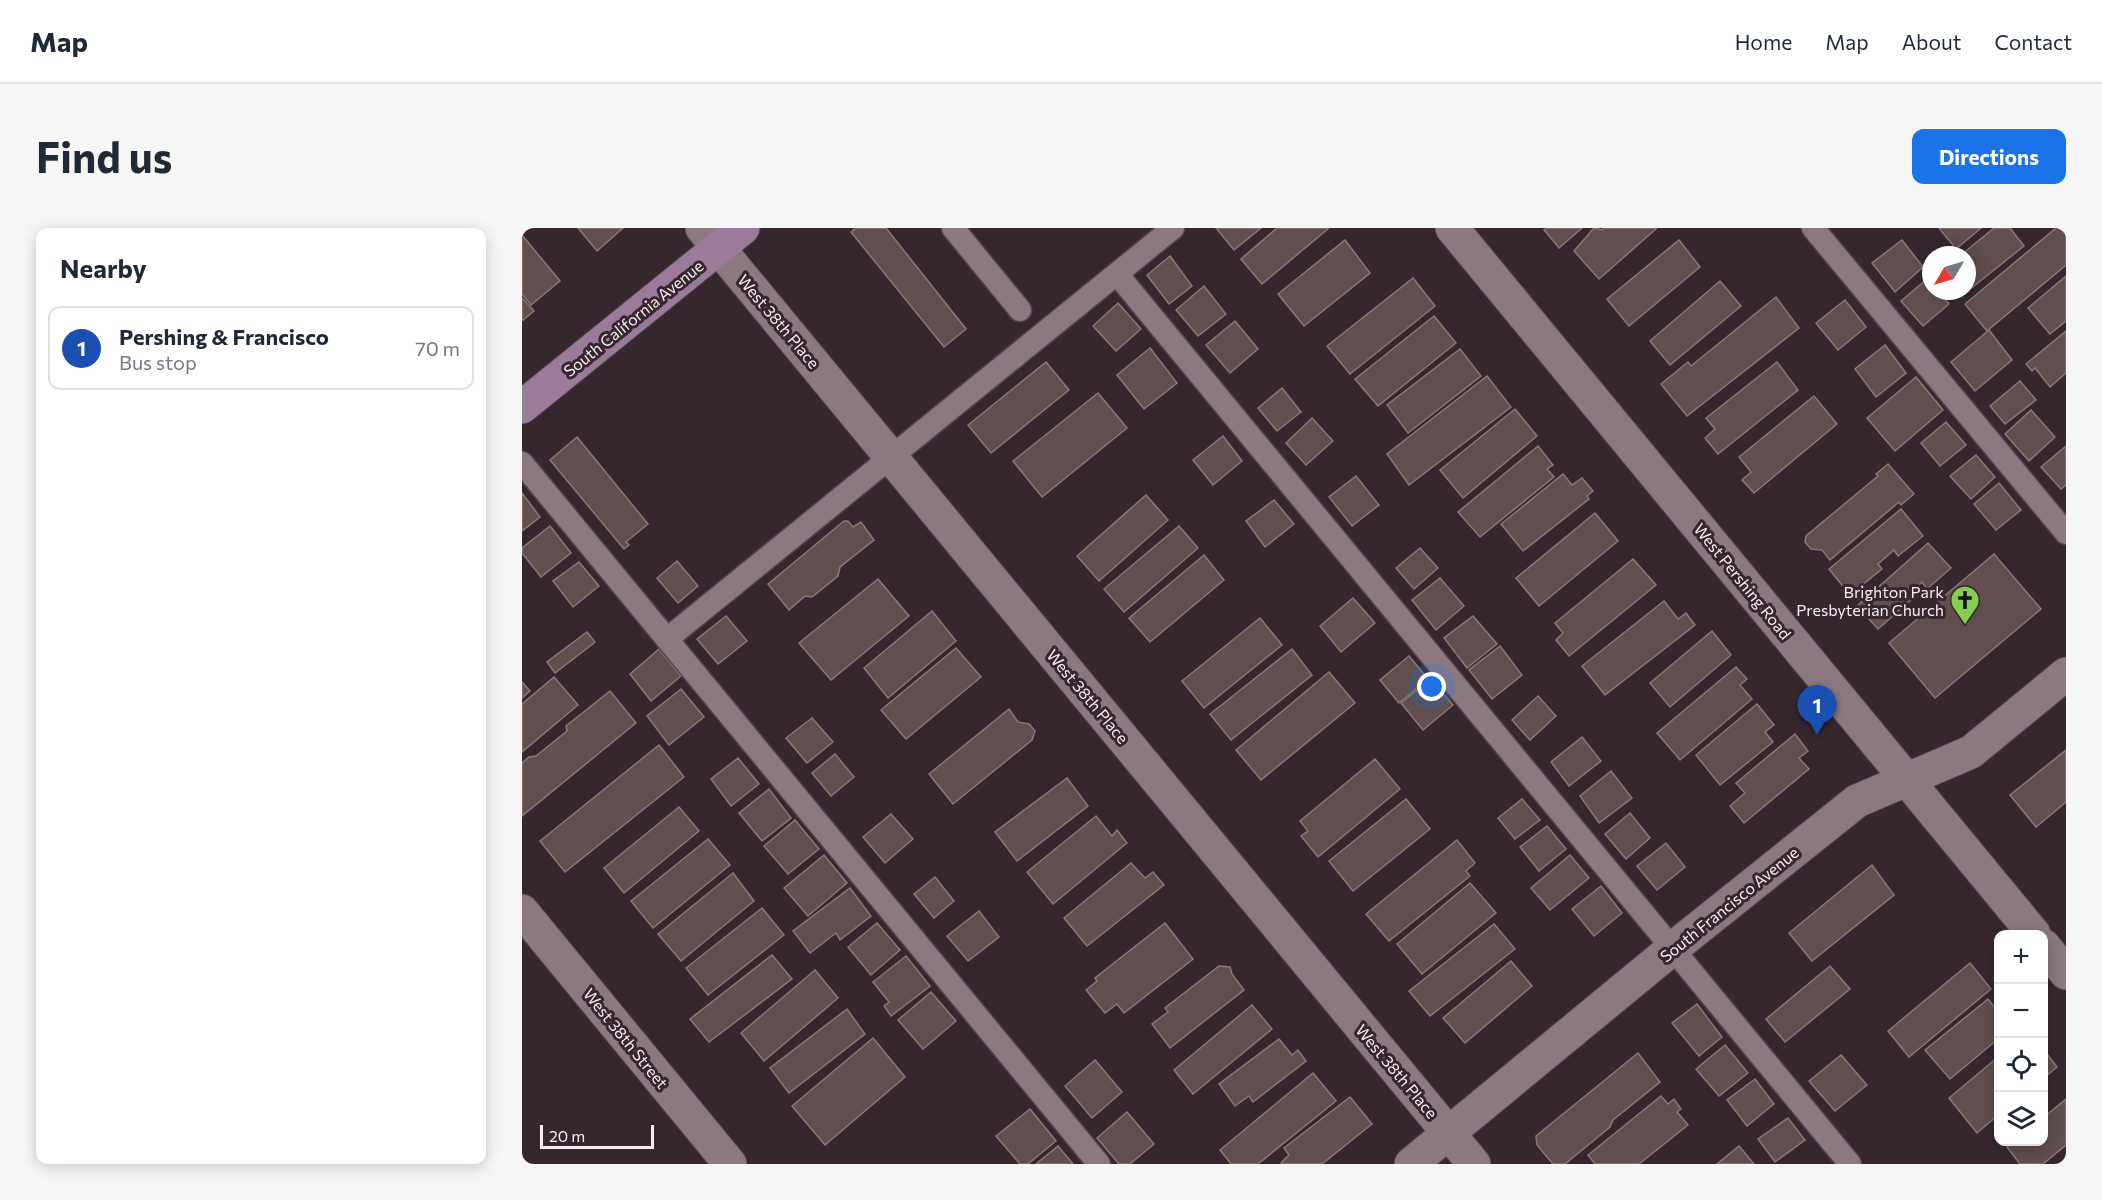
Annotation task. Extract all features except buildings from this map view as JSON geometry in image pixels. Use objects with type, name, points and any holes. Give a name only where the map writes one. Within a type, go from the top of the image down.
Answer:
[{"type":"main road","name":"South California Avenue","points":[[522,407],[710,238],[743,228]]},
{"type":"street","name":"West Pershing Road","points":[[1452,228],[2031,930]]},
{"type":"street","name":"West 38th Place","points":[[710,238],[1474,1164]]},
{"type":"street","name":"South Francisco Avenue","points":[[1411,1164],[1672,949],[1857,801],[1971,752],[2066,674]]},
{"type":"street","name":"West 38th Street","points":[[522,912],[730,1164]]},
{"type":"street","points":[[2048,952],[2066,973]]},
{"type":"lane","points":[[953,228],[1020,310]]},
{"type":"lane","points":[[667,639],[1173,228]]},
{"type":"lane","points":[[1813,228],[2066,533]]},
{"type":"lane","points":[[1116,274],[1850,1164]]},
{"type":"lane","points":[[522,463],[1099,1164]]},
{"type":"place","name":"Brighton Park Presbyterian Church","points":[[1965,626]]},
{"type":"place","name":"Pershing & Francisco","points":[[1817,735]]}]
